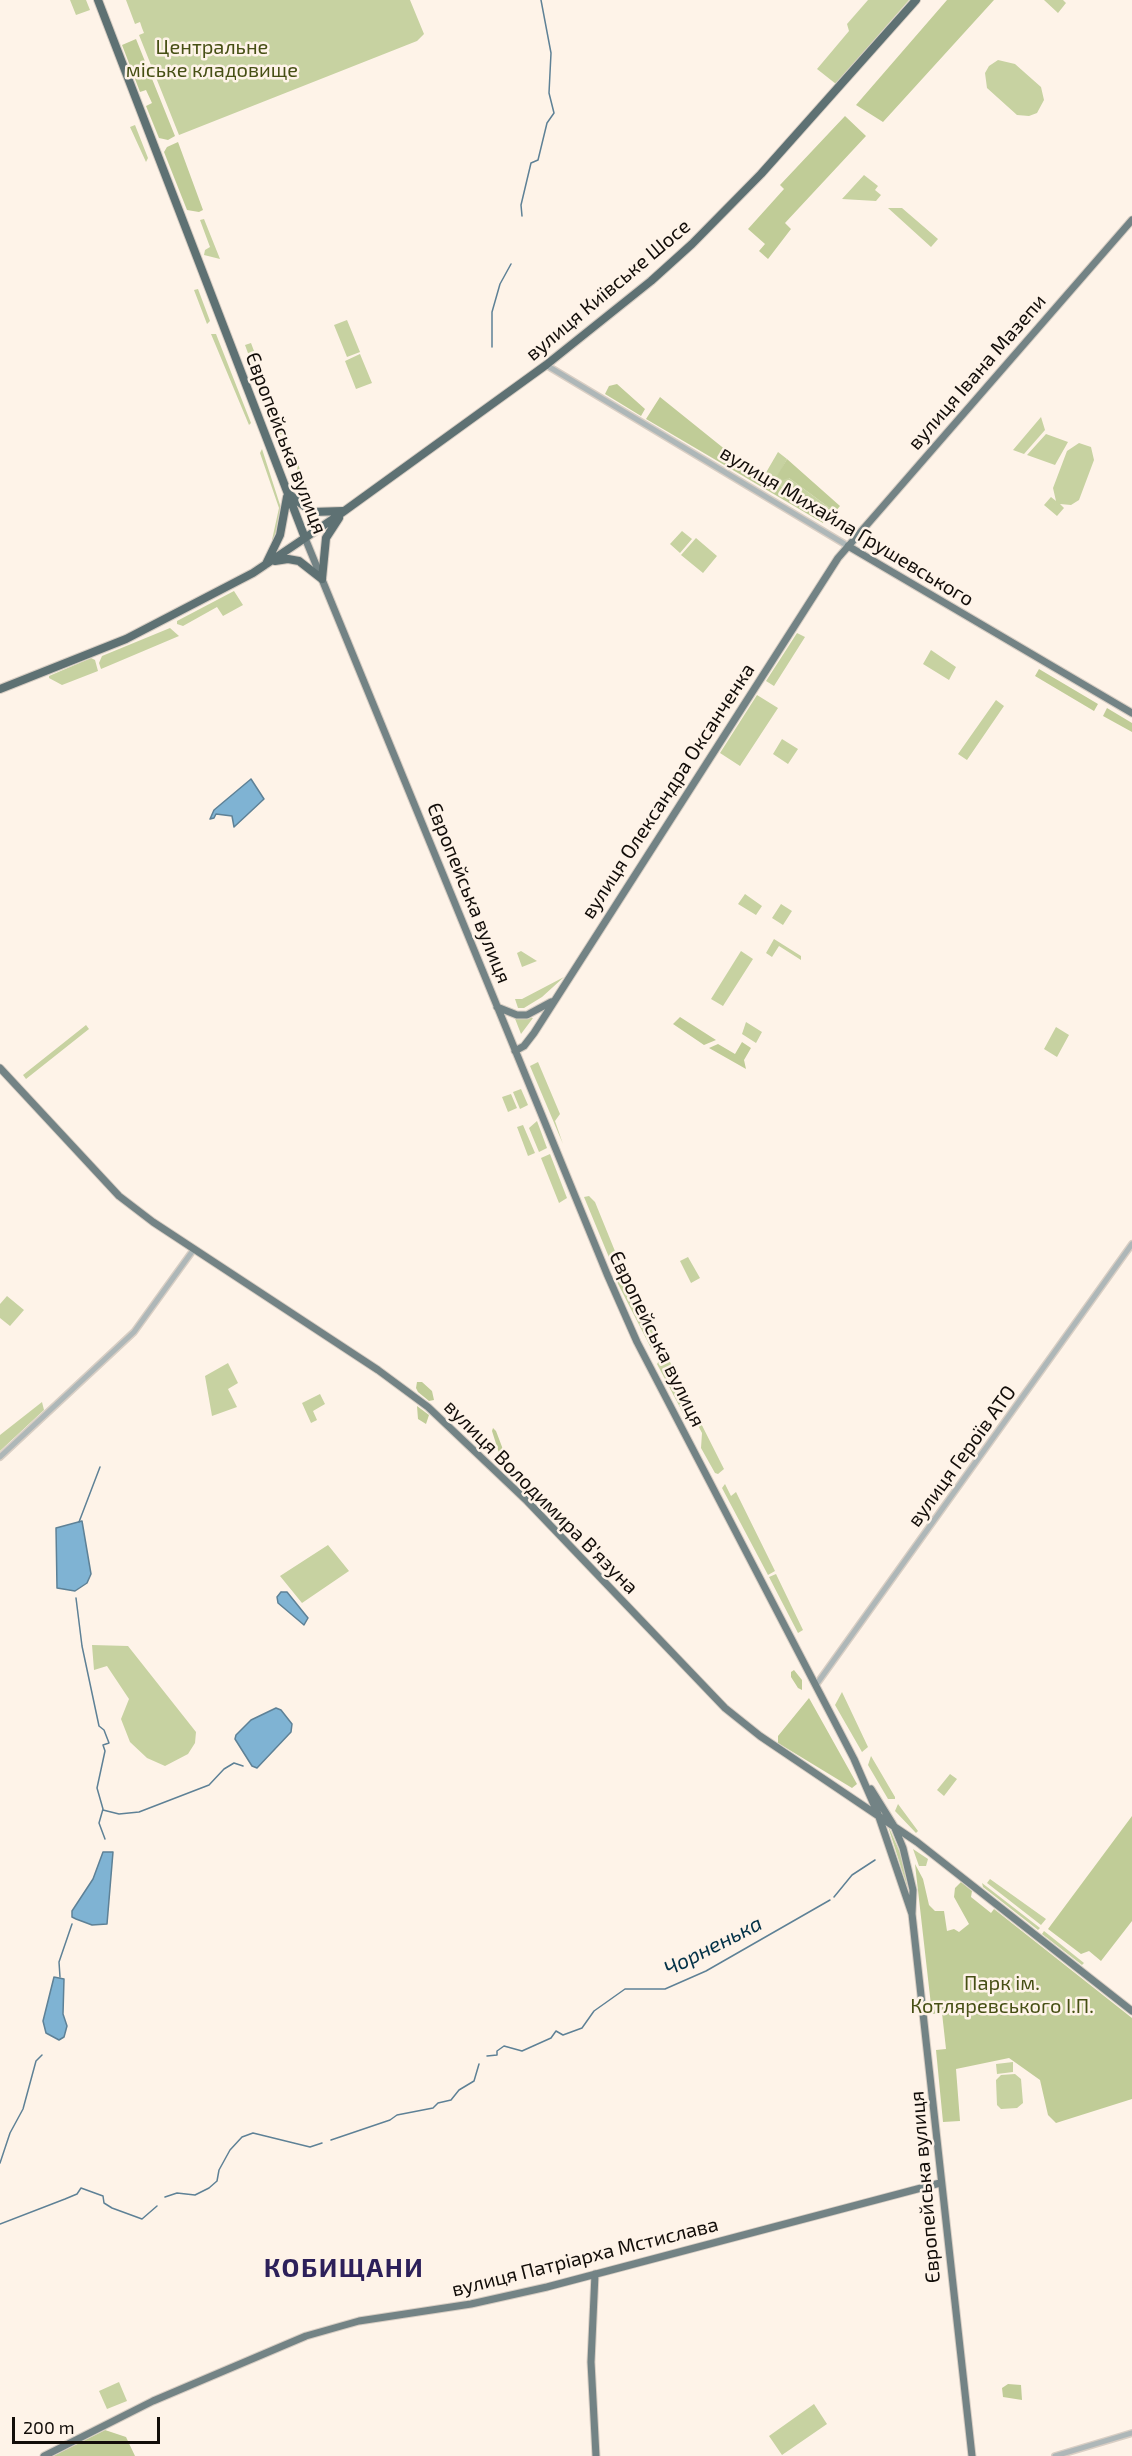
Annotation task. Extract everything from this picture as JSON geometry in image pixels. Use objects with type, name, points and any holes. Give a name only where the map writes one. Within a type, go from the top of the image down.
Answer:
[{"type":"highway","name":"Європейська вулиця","points":[[98,0],[305,538]]},
{"type":"highway","name":"вулиця Київське Шосе","points":[[266,565],[345,511],[546,365],[651,281],[709,227],[797,135],[916,0]]},
{"type":"highway","points":[[266,565],[280,535],[287,492],[312,512],[345,511]]},
{"type":"highway","points":[[322,579],[326,538],[345,511]]},
{"type":"highway","points":[[0,689],[126,639],[266,565],[283,559],[294,560],[309,567],[322,579]]},
{"type":"main road","name":"вулиця Івана Мазепи","points":[[848,546],[1132,219]]},
{"type":"main road","name":"Європейська вулиця","points":[[305,538],[637,1342],[861,1774],[878,1814],[912,1914]]},
{"type":"main road","name":"вулиця Михайла Грушевського","points":[[848,546],[1132,713]]},
{"type":"main road","name":"вулиця Олександра Оксанченка","points":[[515,1051],[524,1046],[726,730],[848,546]]},
{"type":"main road","points":[[497,1006],[513,1014],[527,1015],[542,1009],[555,998]]},
{"type":"main road","name":"вулиця Володимира В'язуна","points":[[0,1068],[119,1196],[194,1249],[368,1363],[428,1407],[527,1501],[725,1708],[760,1736],[917,1842],[1132,2011]]},
{"type":"main road","name":"Європейська вулиця","points":[[861,1774],[894,1826],[909,1867],[913,1890],[912,1914],[934,2094],[940,2183],[972,2456]]},
{"type":"main road","name":"вулиця Патріарха Мстислава","points":[[44,2456],[153,2402],[306,2336],[359,2321],[471,2304],[595,2274],[940,2183]]},
{"type":"main road","points":[[595,2274],[591,2362],[596,2456]]},
{"type":"street","name":"вулиця Михайла Грушевського","points":[[546,365],[848,546]]},
{"type":"street","name":"вулиця Героїв АТО","points":[[816,1685],[1132,1244]]},
{"type":"street","points":[[0,1456],[134,1332],[194,1249]]},
{"type":"street","points":[[1055,2456],[1132,2433]]},
{"type":"green space","points":[[70,0],[86,0],[90,10],[76,15]]},
{"type":"green space","name":"Центральне міське кладовище","points":[[126,0],[410,0],[424,34],[417,41],[179,135],[139,35],[144,33],[140,22],[135,24]]},
{"type":"green space","points":[[868,0],[909,0],[836,84],[817,69],[849,31],[847,24]]},
{"type":"green space","points":[[947,0],[994,0],[883,122],[856,105]]},
{"type":"green space","points":[[1044,0],[1063,0],[1066,3],[1058,13]]},
{"type":"green space","points":[[136,39],[175,136],[168,140],[159,138],[146,106],[152,103],[146,90],[140,92],[122,45]]},
{"type":"green space","points":[[998,60],[1015,64],[1041,87],[1044,100],[1037,113],[1029,116],[1017,115],[987,88],[985,73],[989,66]]},
{"type":"green space","points":[[845,116],[866,136],[785,223],[791,229],[768,259],[759,251],[765,244],[748,229],[784,189],[780,185]]},
{"type":"green space","points":[[135,125],[148,158],[146,162],[130,127]]},
{"type":"green space","points":[[178,142],[203,210],[199,212],[187,210],[164,152],[167,147]]},
{"type":"green space","points":[[864,175],[878,186],[875,190],[881,195],[876,201],[842,199]]},
{"type":"green space","points":[[888,208],[902,208],[938,239],[931,247]]},
{"type":"green space","points":[[204,219],[220,259],[204,255],[205,250],[210,247],[200,220]]},
{"type":"green space","points":[[198,289],[210,321],[207,324],[194,290]]},
{"type":"green space","points":[[347,320],[360,352],[347,357],[334,325]]},
{"type":"green space","points":[[211,334],[216,334],[251,423],[249,425]]},
{"type":"green space","points":[[251,343],[283,428],[283,434],[278,435],[245,345]]},
{"type":"green space","points":[[360,354],[372,383],[356,389],[345,361]]},
{"type":"green space","points":[[617,384],[645,409],[641,416],[605,394],[609,386]]},
{"type":"green space","points":[[660,397],[742,463],[828,514],[823,523],[646,419]]},
{"type":"green space","points":[[1041,417],[1045,430],[1024,454],[1013,450]]},
{"type":"green space","points":[[1046,434],[1068,442],[1055,465],[1027,455]]},
{"type":"green space","points":[[1079,443],[1091,447],[1094,460],[1079,500],[1071,505],[1060,504],[1064,508],[1057,516],[1044,505],[1051,497],[1056,501],[1053,488],[1067,451]]},
{"type":"green space","points":[[262,449],[281,508],[275,540],[272,540],[279,508],[260,453]]},
{"type":"green space","points":[[778,452],[787,459],[778,476],[789,478],[835,512],[828,514],[764,476]]},
{"type":"green space","points":[[787,459],[840,506],[835,512],[789,478],[783,480],[777,476]]},
{"type":"green space","points":[[298,464],[307,489],[299,492],[295,483]]},
{"type":"green space","points":[[682,531],[692,539],[680,553],[670,544]]},
{"type":"green space","points":[[696,538],[717,556],[703,573],[681,555]]},
{"type":"green space","points":[[234,591],[243,605],[223,616],[217,607],[183,626],[177,624],[177,621]]},
{"type":"green space","points":[[170,628],[179,636],[101,669],[99,663],[102,656]]},
{"type":"green space","points":[[797,633],[805,637],[774,686],[766,681]]},
{"type":"green space","points":[[931,650],[956,667],[949,680],[923,664]]},
{"type":"green space","points":[[91,658],[95,660],[98,671],[62,685],[49,678],[49,676]]},
{"type":"green space","points":[[1039,669],[1098,704],[1094,711],[1035,676]]},
{"type":"green space","points":[[757,695],[778,708],[740,766],[720,753]]},
{"type":"green space","points":[[996,700],[1004,706],[967,760],[958,754]]},
{"type":"green space","points":[[1107,708],[1132,723],[1132,732],[1103,716]]},
{"type":"green space","points":[[782,739],[798,749],[788,764],[773,754]]},
{"type":"green space","points":[[745,894],[762,906],[756,915],[738,904]]},
{"type":"green space","points":[[781,904],[792,911],[783,925],[772,918]]},
{"type":"green space","points":[[774,939],[801,956],[801,960],[779,946],[772,957],[766,953]]},
{"type":"green space","points":[[521,951],[537,961],[522,967],[517,953]]},
{"type":"green space","points":[[741,951],[753,959],[723,1006],[711,999]]},
{"type":"green space","points":[[564,977],[542,997],[524,1008],[518,1008],[515,999],[522,999]]},
{"type":"green space","points":[[514,1016],[533,1018],[521,1034]]},
{"type":"green space","points":[[680,1017],[716,1040],[704,1045],[673,1024]]},
{"type":"green space","points":[[746,1022],[762,1032],[756,1043],[742,1034]]},
{"type":"green space","points":[[86,1025],[89,1029],[26,1079],[23,1075]]},
{"type":"green space","points":[[1056,1027],[1069,1035],[1057,1057],[1044,1049]]},
{"type":"green space","points":[[742,1042],[751,1048],[744,1060],[746,1069],[709,1048],[718,1044],[735,1054]]},
{"type":"green space","points":[[538,1062],[560,1114],[555,1121],[563,1144],[530,1066]]},
{"type":"green space","points":[[521,1089],[528,1105],[520,1109],[513,1092]]},
{"type":"green space","points":[[511,1094],[517,1108],[508,1112],[502,1097]]},
{"type":"green space","points":[[537,1121],[547,1148],[539,1152],[529,1128]]},
{"type":"green space","points":[[523,1125],[535,1153],[528,1156],[517,1127]]},
{"type":"green space","points":[[550,1154],[567,1198],[559,1203],[541,1158]]},
{"type":"green space","points":[[589,1196],[595,1202],[619,1261],[613,1267],[584,1197]]},
{"type":"green space","points":[[688,1257],[700,1278],[691,1283],[680,1261]]},
{"type":"green space","points":[[624,1271],[661,1345],[652,1350],[616,1280]]},
{"type":"green space","points":[[7,1296],[24,1310],[10,1326],[0,1318],[0,1304]]},
{"type":"green space","points":[[665,1352],[724,1469],[718,1474],[715,1473],[701,1448],[702,1433],[694,1418],[683,1413],[657,1364]]},
{"type":"green space","points":[[228,1363],[238,1383],[228,1389],[237,1407],[212,1416],[205,1376]]},
{"type":"green space","points":[[417,1382],[422,1382],[432,1391],[434,1400],[429,1401],[418,1392]]},
{"type":"green space","points":[[320,1394],[325,1404],[313,1411],[317,1420],[311,1423],[302,1403]]},
{"type":"green space","points":[[42,1402],[44,1410],[0,1451],[0,1435]]},
{"type":"green space","points":[[417,1406],[429,1415],[426,1424],[418,1419]]},
{"type":"green space","points":[[493,1428],[496,1431],[515,1481],[505,1472]]},
{"type":"green space","points":[[725,1484],[731,1496],[736,1492],[775,1571],[768,1575],[722,1488]]},
{"type":"green space","points":[[328,1545],[349,1571],[302,1603],[280,1576]]},
{"type":"green space","points":[[776,1574],[803,1630],[798,1633],[769,1577]]},
{"type":"green space","points":[[92,1645],[128,1646],[196,1732],[195,1743],[188,1754],[165,1766],[147,1758],[130,1742],[121,1719],[129,1699],[107,1666],[94,1670]]},
{"type":"green space","points":[[794,1670],[802,1680],[802,1690],[791,1677],[791,1672]]},
{"type":"green space","points":[[842,1692],[868,1747],[862,1752],[835,1705]]},
{"type":"green space","points":[[809,1698],[857,1784],[852,1788],[778,1743],[778,1736]]},
{"type":"green space","points":[[871,1756],[895,1799],[888,1799],[868,1765]]},
{"type":"green space","points":[[950,1774],[957,1779],[944,1796],[937,1790]]},
{"type":"green space","points":[[898,1804],[918,1831],[916,1833],[895,1811]]},
{"type":"green space","points":[[1132,1816],[1132,1921],[1101,1961],[1089,1951],[1081,1954],[1048,1929]]},
{"type":"green space","points":[[887,1823],[902,1857],[911,1905],[905,1880]]},
{"type":"green space","points":[[913,1849],[928,1859],[926,1866],[919,1866]]},
{"type":"green space","name":"Парк ім. Котляревського І.П.","points":[[915,1864],[923,1879],[929,1905],[935,1911],[944,1911],[947,1931],[954,1929],[959,1932],[969,1924],[954,1897],[955,1888],[961,1882],[972,1891],[971,1897],[991,1913],[994,1909],[1132,2018],[1132,2099],[1056,2123],[1048,2115],[1040,2080],[1009,2058],[956,2069],[960,2121],[943,2122],[936,2050],[946,2049],[942,2013],[932,2014]]},
{"type":"green space","points":[[990,1879],[1046,1919],[1041,1925],[987,1883]]},
{"type":"green space","points":[[982,1883],[1040,1928],[1038,1930],[983,1887]]},
{"type":"green space","points":[[1044,1931],[1084,1963],[1082,1965],[1042,1934]]},
{"type":"green space","points":[[1013,2062],[1013,2072],[997,2074],[996,2064]]},
{"type":"green space","points":[[1015,2074],[1021,2079],[1023,2103],[1017,2108],[1001,2109],[997,2105],[996,2080],[1001,2075]]},
{"type":"green space","points":[[119,2382],[127,2401],[107,2409],[99,2391]]},
{"type":"green space","points":[[1008,2384],[1021,2385],[1022,2400],[1003,2397],[1002,2388]]},
{"type":"green space","points":[[814,2404],[827,2424],[782,2455],[769,2436]]},
{"type":"green space","points":[[105,2430],[126,2437],[135,2456],[53,2456]]},
{"type":"water","points":[[251,779],[264,799],[234,827],[232,816],[216,814],[210,819],[214,810]]},
{"type":"water","points":[[82,1521],[91,1574],[87,1583],[75,1591],[57,1588],[56,1528]]},
{"type":"water","points":[[281,1592],[287,1592],[308,1618],[304,1625],[278,1603],[277,1597]]},
{"type":"water","points":[[276,1708],[281,1710],[292,1724],[291,1732],[257,1768],[252,1766],[235,1739],[236,1735],[251,1720]]},
{"type":"water","points":[[103,1852],[113,1852],[107,1924],[92,1925],[72,1917],[72,1911],[93,1879]]},
{"type":"water","points":[[54,1977],[64,1979],[63,2014],[67,2026],[64,2037],[59,2040],[46,2033],[43,2021]]},
{"type":"waterway","points":[[522,216],[521,205],[531,163],[538,160],[547,123],[554,113],[549,93],[551,53],[541,0]]},
{"type":"waterway","points":[[492,347],[492,312],[500,284],[511,264]]},
{"type":"waterway","points":[[79,1522],[100,1467]]},
{"type":"waterway","points":[[76,1598],[82,1646],[99,1726],[104,1730],[109,1743],[103,1745],[105,1751],[97,1788],[103,1809],[99,1823],[105,1839]]},
{"type":"waterway","points":[[103,1810],[119,1814],[139,1812],[209,1785],[224,1769],[234,1763],[243,1766]]},
{"type":"waterway","name":"Чорненька","points":[[834,1897],[852,1875],[875,1860]]},
{"type":"waterway","name":"Чорненька","points":[[487,2056],[497,2055],[497,2051],[504,2046],[522,2051],[551,2038],[556,2031],[563,2035],[582,2028],[594,2011],[625,1989],[665,1989],[706,1971],[830,1900]]},
{"type":"waterway","points":[[60,1977],[59,1962],[72,1924]]},
{"type":"waterway","points":[[0,2163],[10,2133],[23,2109],[36,2061],[42,2055]]},
{"type":"waterway","name":"Чорненька","points":[[331,2140],[390,2120],[397,2115],[433,2108],[438,2103],[451,2100],[459,2090],[474,2081],[479,2064]]},
{"type":"waterway","name":"Чорненька","points":[[165,2197],[177,2193],[195,2195],[209,2188],[217,2181],[219,2170],[230,2150],[242,2137],[253,2133],[310,2147],[322,2143]]},
{"type":"waterway","name":"Чорненька","points":[[0,2224],[77,2194],[81,2188],[103,2196],[104,2203],[112,2208],[142,2219],[157,2206]]},
{"type":"district","name":"КОБИЩАНИ","points":[[344,2268]]}]
